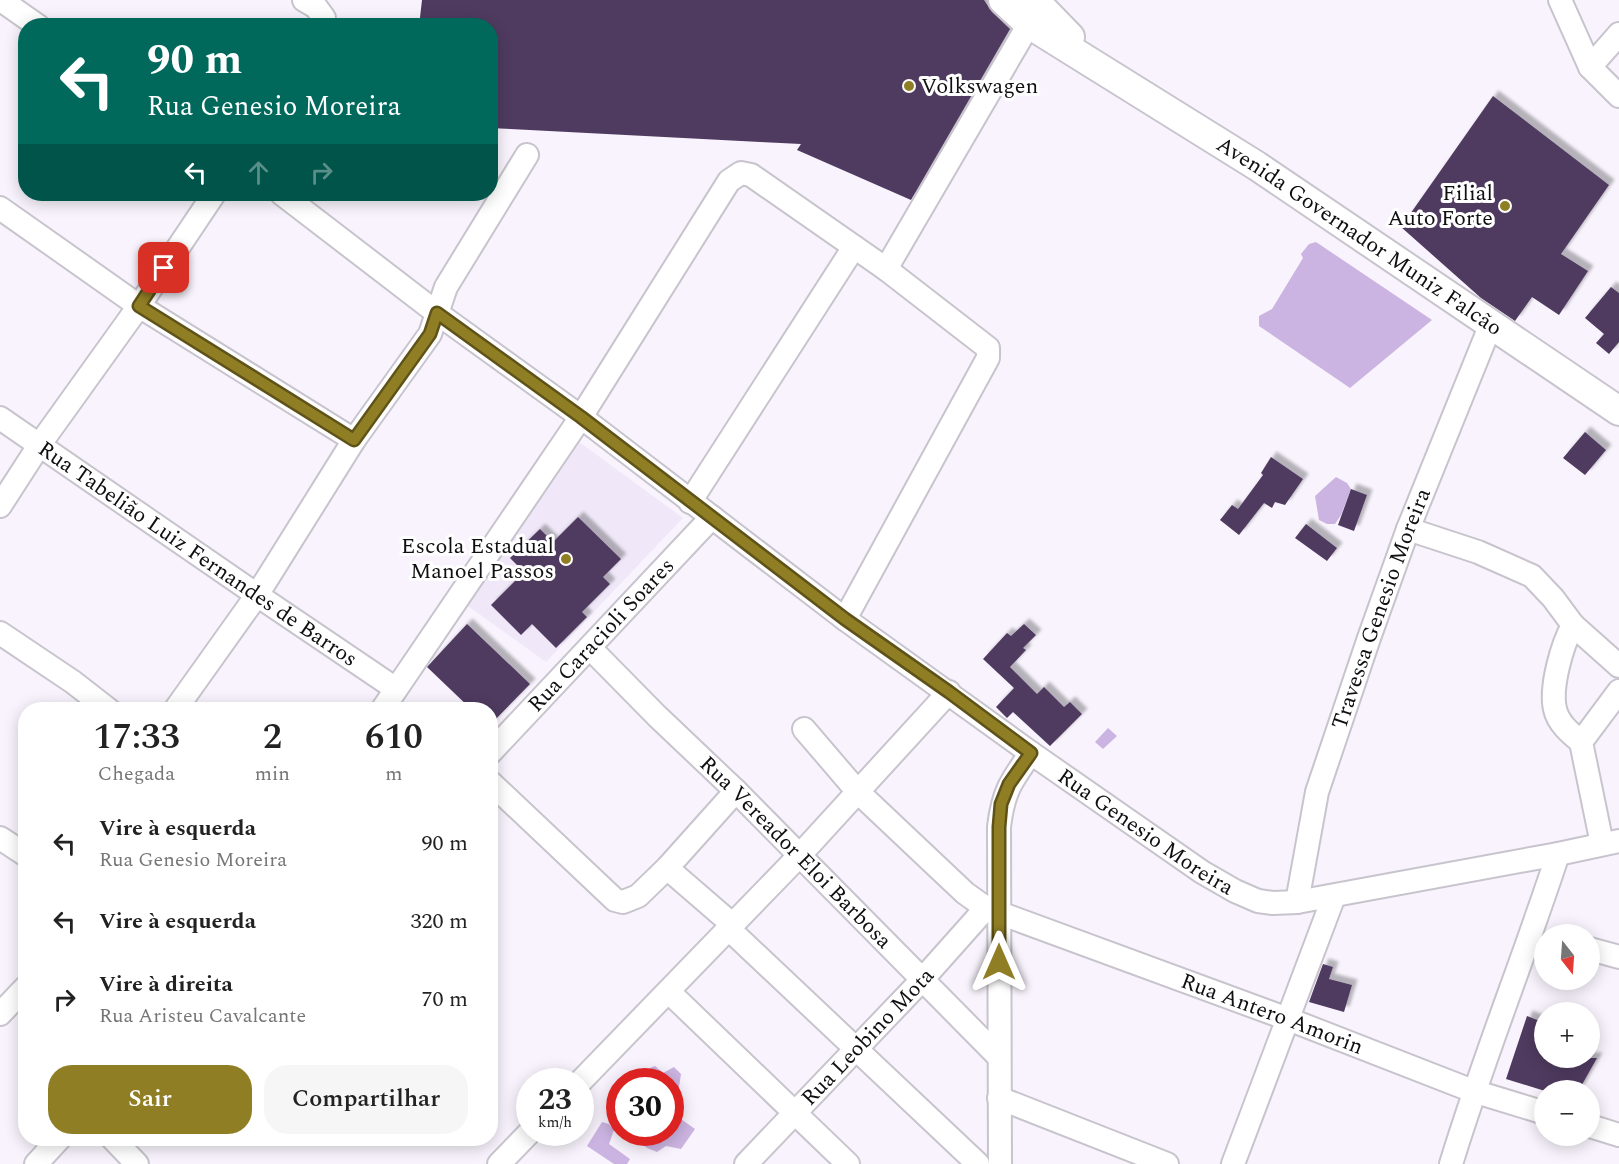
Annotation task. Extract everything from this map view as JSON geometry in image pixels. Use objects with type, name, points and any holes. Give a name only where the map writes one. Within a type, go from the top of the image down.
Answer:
[{"type":"main road","name":"Avenida Governador Muniz Falcão","points":[[1003,0],[1032,12],[1096,64],[1257,166],[1619,411]]},
{"type":"street","points":[[1,0],[27,18]]},
{"type":"street","points":[[304,0],[315,7],[324,18]]},
{"type":"street","points":[[1560,0],[1590,67],[1619,96]]},
{"type":"street","points":[[886,269],[1032,12]]},
{"type":"street","points":[[1590,67],[1619,34]]},
{"type":"street","points":[[181,702],[257,596],[354,440],[430,334],[446,287],[527,155]]},
{"type":"street","points":[[387,702],[581,417],[729,181],[741,173],[751,175],[886,269],[988,348],[988,358],[845,619]]},
{"type":"street","points":[[0,506],[40,444],[139,306],[209,201]]},
{"type":"street","name":"Rua Genesio Moreira","points":[[291,201],[437,313],[581,417],[845,619],[1031,753],[1202,872],[1235,891],[1258,901],[1297,902],[1558,854],[1611,842]]},
{"type":"street","points":[[0,208],[139,306],[354,440]]},
{"type":"street","points":[[690,502],[854,247]]},
{"type":"street","name":"Travessa Genesio Moreira","points":[[1297,902],[1317,792],[1368,638],[1408,529],[1491,324]]},
{"type":"street","name":"Rua Tabelião Luiz Fernandes de Barros","points":[[0,418],[396,689]]},
{"type":"street","name":"Rua Caracioli Soares","points":[[498,745],[712,517]]},
{"type":"street","points":[[1408,529],[1478,552],[1532,576],[1553,598],[1573,625],[1619,666]]},
{"type":"street","points":[[1573,625],[1565,639],[1556,678],[1555,709],[1564,729],[1581,742],[1611,842]]},
{"type":"street","points":[[0,633],[99,702]]},
{"type":"street","name":"Rua Vereador Eloi Barbosa","points":[[591,648],[999,1057]]},
{"type":"street","points":[[1581,742],[1619,691]]},
{"type":"street","points":[[594,1068],[800,856],[949,692]]},
{"type":"street","name":"Rua Antero Amorin","points":[[804,729],[858,792],[965,893],[992,911],[1288,1019],[1473,1091],[1534,1110]]},
{"type":"street","points":[[667,868],[979,1164],[1000,1153],[999,1057],[992,911],[1001,804],[1009,784],[1031,753]]},
{"type":"street","points":[[498,790],[615,900],[623,902],[638,896],[667,868],[736,791]]},
{"type":"street","points":[[0,838],[18,850]]},
{"type":"street","points":[[1541,924],[1558,854]]},
{"type":"street","points":[[1233,1164],[1334,896]]},
{"type":"street","name":"Rua Leobino Mota","points":[[746,1164],[921,981],[992,911]]},
{"type":"street","points":[[1451,1164],[1473,1091],[1534,945]]},
{"type":"street","points":[[1600,952],[1619,957]]},
{"type":"street","points":[[669,992],[848,1164]]},
{"type":"street","points":[[0,1014],[18,995]]},
{"type":"street","points":[[999,1098],[1167,1164]]},
{"type":"street","points":[[1600,1129],[1619,1135]]},
{"type":"street","points":[[36,1164],[53,1146]]},
{"type":"street","points":[[120,1146],[137,1164]]},
{"type":"street","points":[[499,1164],[516,1146]]},
{"type":"shaded area","points":[[1316,242],[1432,320],[1350,388],[1259,326],[1259,316],[1272,309],[1303,258],[1301,254],[1309,244]]},
{"type":"shaded area","name":"Escola Estadual Manoel Passos","points":[[571,436],[683,518],[546,662],[461,601]]},
{"type":"shaded area","points":[[1336,477],[1347,483],[1351,489],[1335,524],[1327,524],[1319,520],[1315,496]]},
{"type":"shaded area","points":[[1108,728],[1117,736],[1103,749],[1095,742]]},
{"type":"shaded area","points":[[684,1121],[695,1129],[684,1145]]},
{"type":"shaded area","points":[[602,1122],[606,1123],[606,1146],[612,1146],[630,1159],[627,1164],[614,1164],[587,1146],[594,1146],[594,1135]]},
{"type":"shaded area","points":[[645,1146],[666,1146],[657,1152]]},
{"type":"shaded area","points":[[666,1146],[683,1146],[681,1149]]},
{"type":"building","points":[[422,0],[984,0],[992,12],[1010,29],[911,200],[797,150],[801,144],[498,128],[498,18],[420,18]]},
{"type":"building","name":"Filial Auto Forte","points":[[1493,96],[1609,185],[1561,254],[1588,271],[1559,315],[1532,297],[1515,321],[1481,298],[1401,227]]},
{"type":"building","points":[[1611,287],[1619,293],[1619,342],[1609,354],[1596,343],[1604,334],[1585,318]]},
{"type":"building","points":[[1585,432],[1606,450],[1585,475],[1563,458]]},
{"type":"building","points":[[1271,457],[1303,479],[1285,505],[1275,502],[1272,508],[1264,503],[1239,535],[1220,520],[1232,505],[1238,509],[1263,475],[1261,473]]},
{"type":"building","points":[[1351,489],[1367,495],[1354,531],[1338,525]]},
{"type":"building","points":[[578,517],[621,559],[603,577],[610,584],[582,612],[587,617],[556,648],[532,624],[521,635],[491,605],[524,572],[510,558],[540,529],[553,542]]},
{"type":"building","points":[[1306,524],[1337,548],[1327,561],[1295,538]]},
{"type":"building","points":[[467,624],[530,684],[498,717],[498,702],[464,702],[427,667]]},
{"type":"building","points":[[1024,624],[1036,635],[1023,648],[1026,650],[1010,667],[1037,694],[1044,687],[1064,707],[1070,702],[1082,714],[1050,746],[1013,712],[1007,718],[996,707],[1014,688],[983,659],[1007,633],[1011,636]]},
{"type":"building","points":[[1323,964],[1333,967],[1329,979],[1352,985],[1344,1012],[1309,1002]]},
{"type":"building","points":[[1527,1016],[1534,1019],[1534,1068],[1591,1068],[1585,1080],[1534,1080],[1534,1088],[1506,1079]]},
{"type":"place","name":"Volkswagen","points":[[909,86]]},
{"type":"place","name":"Filial Auto Forte","points":[[1505,206]]},
{"type":"place","name":"Escola Estadual Manoel Passos","points":[[566,559]]},
{"type":"route","points":[[164,268],[139,306],[354,440],[430,334],[437,313],[581,417],[845,619],[1031,753],[1009,784],[1001,804],[999,962]]}]
